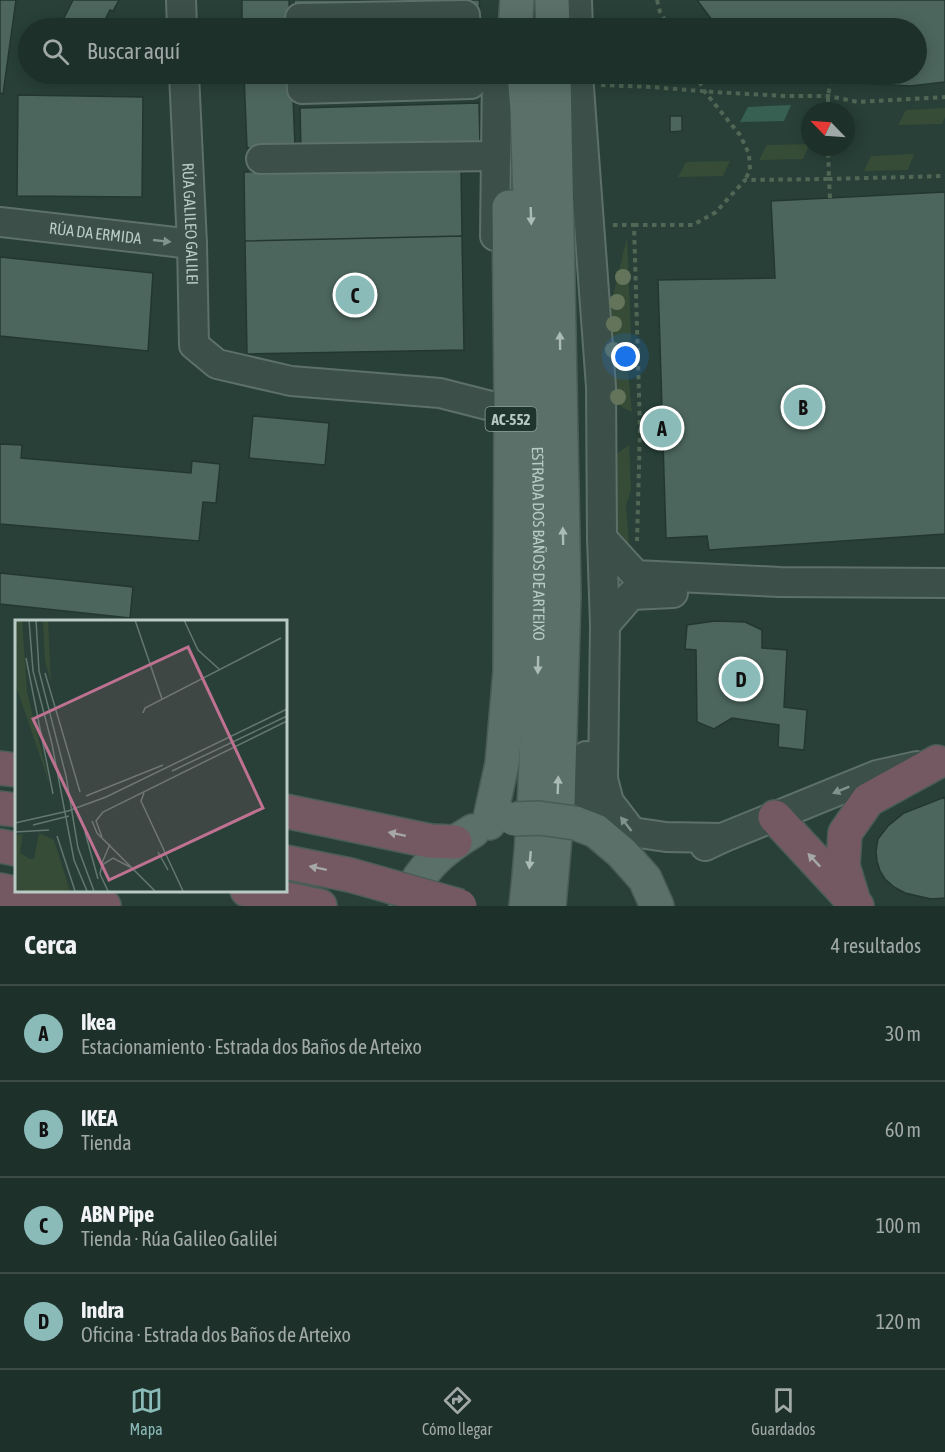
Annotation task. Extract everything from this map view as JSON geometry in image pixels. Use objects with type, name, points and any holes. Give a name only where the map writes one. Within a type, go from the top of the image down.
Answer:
[{"type":"highway","points":[[855,904],[843,866],[845,833],[868,800],[941,761]]},
{"type":"highway","points":[[0,768],[15,770]]},
{"type":"highway","points":[[0,808],[15,810]]},
{"type":"highway","points":[[286,811],[430,841],[455,842]]},
{"type":"highway","points":[[774,817],[855,904]]},
{"type":"highway","points":[[0,846],[15,849]]},
{"type":"highway","points":[[286,862],[350,875],[460,906]]},
{"type":"highway","points":[[0,890],[104,906]]},
{"type":"highway","points":[[252,891],[320,906]]},
{"type":"main road","points":[[516,18],[518,0]]},
{"type":"main road","points":[[518,0],[520,18]]},
{"type":"main road","points":[[552,0],[553,18]]},
{"type":"main road","name":"AC-552","points":[[501,821],[502,764],[510,671],[512,396],[508,192],[511,84]]},
{"type":"main road","name":"ESTRADA DOS BAÑOS DE ARTEIXO","points":[[525,84],[535,354],[539,598],[538,731],[526,906]]},
{"type":"main road","name":"ESTRADA DOS BAÑOS DE ARTEIXO","points":[[549,906],[558,802],[564,594],[554,84]]},
{"type":"main road","points":[[406,906],[420,876],[455,842],[501,821],[539,818],[585,827],[622,853],[645,879],[657,906]]},
{"type":"street","points":[[181,0],[182,18]]},
{"type":"street","points":[[502,18],[505,0]]},
{"type":"street","points":[[563,0],[564,18]]},
{"type":"street","points":[[577,0],[578,18]]},
{"type":"street","points":[[300,18],[465,15],[465,18]]},
{"type":"street","name":"RÚA GALILEO GALILEI","points":[[184,84],[194,345],[218,364],[291,381],[440,393],[495,407]]},
{"type":"street","points":[[302,84],[302,89],[471,84]]},
{"type":"street","points":[[497,84],[494,722],[502,764]]},
{"type":"street","points":[[567,84],[579,289],[589,564],[585,827]]},
{"type":"street","points":[[579,84],[601,387],[605,625],[603,779],[609,802],[632,832],[666,837],[722,838]]},
{"type":"street","points":[[261,159],[495,156]]},
{"type":"street","name":"RÚA DA ERMIDA","points":[[0,222],[192,244]]},
{"type":"street","points":[[602,538],[636,575],[780,582],[945,583]]},
{"type":"street","points":[[586,738],[605,625],[631,595],[678,593],[945,602]]},
{"type":"street","points":[[622,853],[690,854],[722,838],[877,775],[941,761]]},
{"type":"path","points":[[657,0],[664,18]]},
{"type":"path","points":[[603,225],[693,225],[716,212],[746,180],[750,170],[749,153],[740,135],[701,84]]},
{"type":"path","points":[[828,102],[830,84]]},
{"type":"path","points":[[601,96],[601,85],[785,96],[828,96],[858,102],[945,97]]},
{"type":"path","points":[[828,156],[830,198]]},
{"type":"path","points":[[746,180],[945,176]]},
{"type":"path","points":[[634,225],[640,429],[636,575]]},
{"type":"shaded area","points":[[791,105],[784,121],[740,122],[748,107]]},
{"type":"shaded area","points":[[945,108],[942,124],[898,125],[906,110]]},
{"type":"shaded area","points":[[801,144],[801,156],[804,156],[803,159],[759,160],[767,145]]},
{"type":"shaded area","points":[[914,154],[908,170],[864,171],[871,156]]},
{"type":"shaded area","points":[[730,161],[723,176],[678,177],[686,162]]},
{"type":"shaded area","points":[[627,237],[631,337],[626,352],[632,412],[623,408],[612,397],[603,338]]},
{"type":"shaded area","points":[[629,445],[631,490],[626,505],[630,559],[613,535],[615,455]]},
{"type":"building","points":[[0,0],[16,0],[3,94],[0,93]]},
{"type":"building","points":[[73,0],[119,0],[106,18],[64,18]]},
{"type":"building","points":[[242,0],[289,0],[290,18],[242,18]]},
{"type":"building","points":[[294,0],[479,0],[480,6],[294,6]]},
{"type":"building","points":[[697,0],[945,0],[945,82],[910,86],[875,84],[927,84],[927,18],[710,18]]},
{"type":"building","points":[[244,84],[292,84],[295,147],[247,148]]},
{"type":"building","points":[[18,95],[143,97],[142,197],[17,196]]},
{"type":"building","points":[[479,103],[480,144],[301,149],[300,108]]},
{"type":"building","points":[[670,116],[682,116],[682,131],[670,132]]},
{"type":"building","points":[[461,168],[462,236],[245,241],[244,172]]},
{"type":"building","points":[[945,192],[945,534],[709,550],[707,536],[666,538],[658,280],[775,278],[771,201]]},
{"type":"building","points":[[462,236],[464,350],[247,354],[245,241]]},
{"type":"building","points":[[0,257],[153,273],[148,351],[0,336]]},
{"type":"building","points":[[253,416],[329,423],[325,465],[249,458]]},
{"type":"building","points":[[0,444],[22,445],[21,458],[191,473],[192,461],[220,464],[216,503],[203,502],[199,541],[0,524]]},
{"type":"building","points":[[0,573],[133,587],[130,618],[0,604]]},
{"type":"building","points":[[715,621],[745,622],[762,630],[762,648],[787,650],[784,707],[807,710],[804,750],[778,747],[779,725],[732,718],[714,729],[697,722],[696,650],[685,649],[687,625]]},
{"type":"building","points":[[945,797],[945,898],[931,899],[905,893],[894,887],[880,871],[876,851],[878,839],[888,826],[904,813]]},
{"type":"place","name":"ABN Pipe","points":[[355,295]]},
{"type":"place","name":"IKEA","points":[[803,407]]},
{"type":"place","name":"Ikea","points":[[662,428]]},
{"type":"place","name":"Indra","points":[[741,679]]}]
